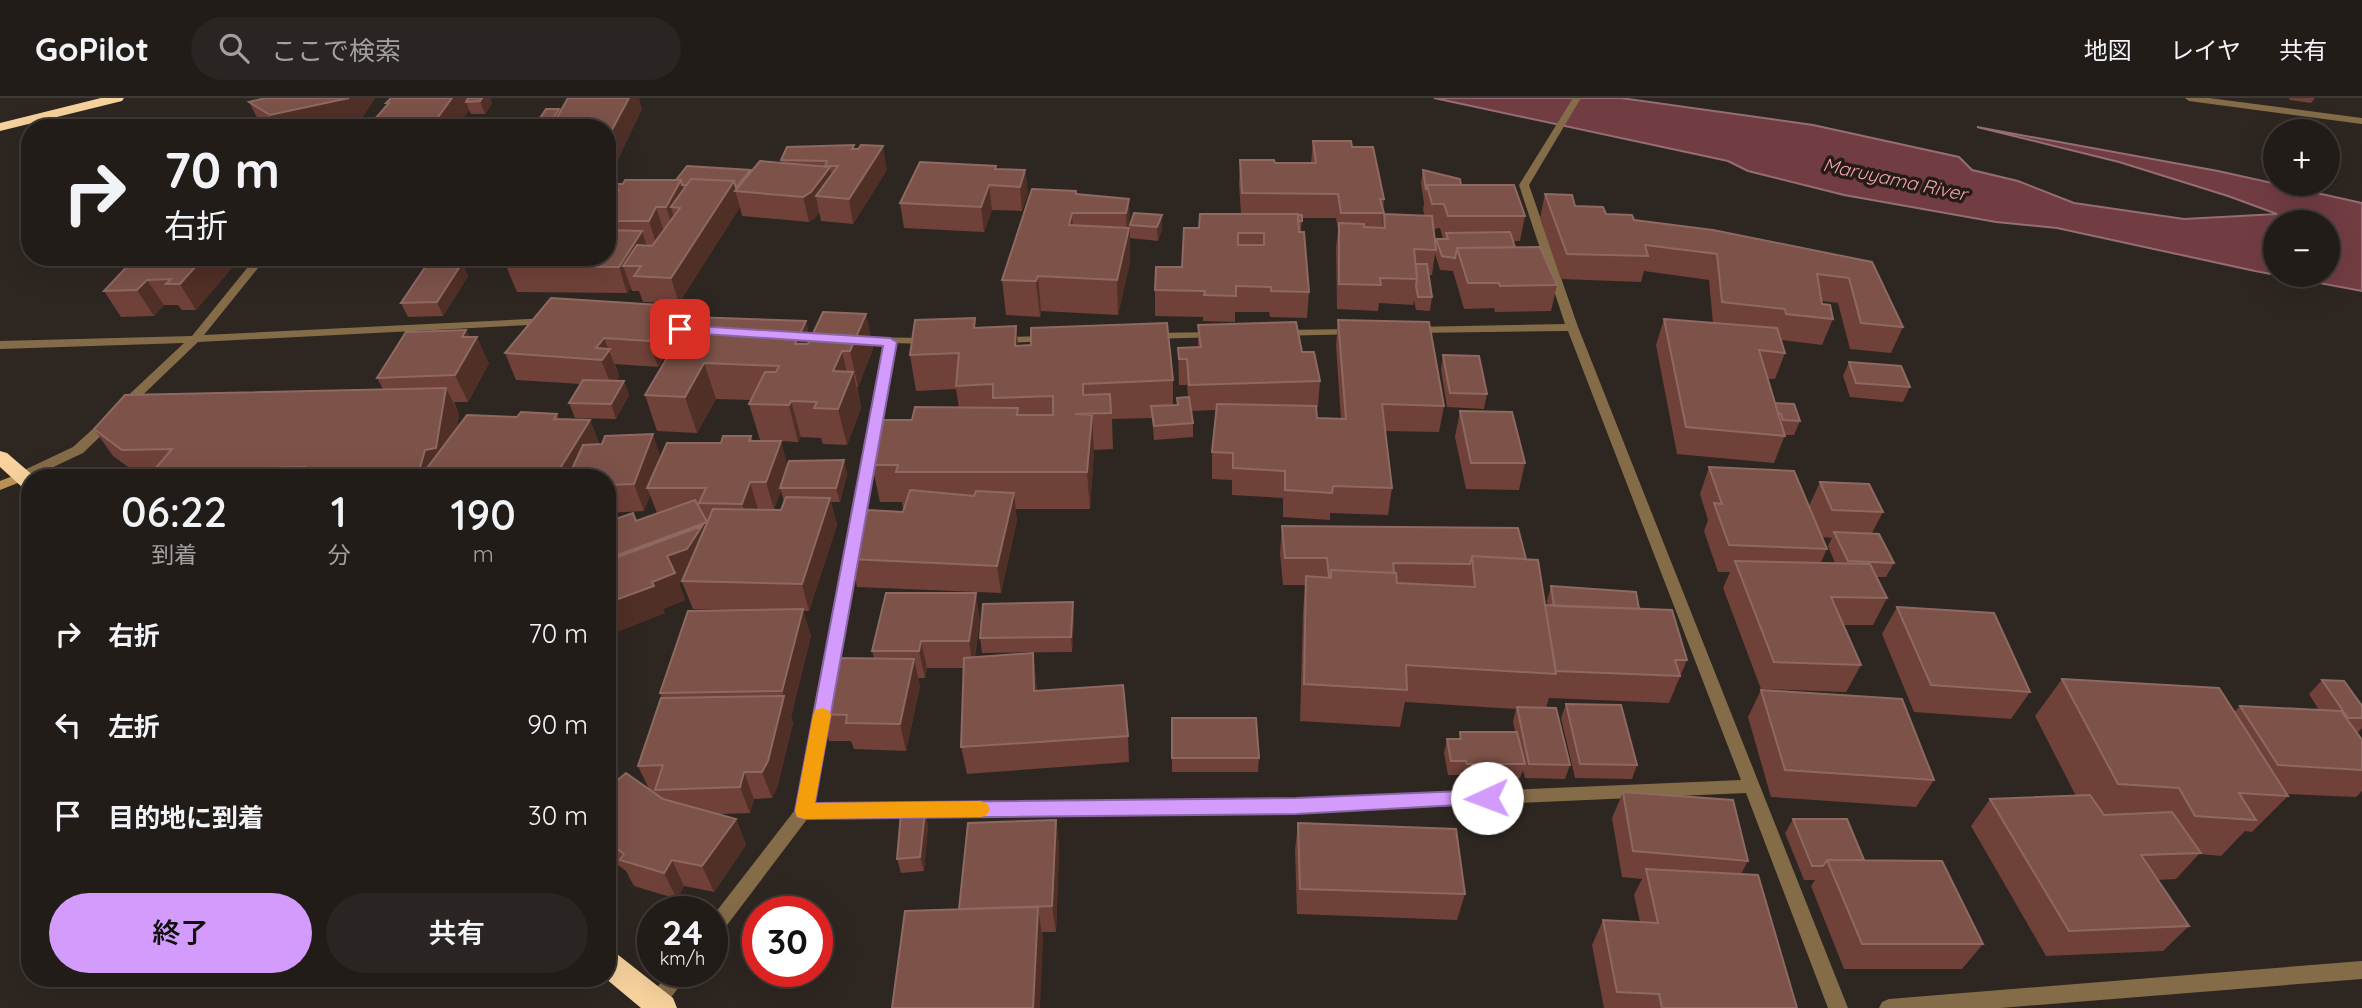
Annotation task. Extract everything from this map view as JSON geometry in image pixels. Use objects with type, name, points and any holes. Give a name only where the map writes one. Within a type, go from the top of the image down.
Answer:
[{"type":"highway","points":[[0,114],[68,98]]},
{"type":"highway","points":[[35,119],[117,98]]},
{"type":"highway","points":[[0,127],[21,122]]},
{"type":"highway","points":[[0,457],[21,475]]},
{"type":"highway","points":[[616,971],[657,1006]]},
{"type":"street","points":[[1577,98],[1524,185],[1572,327],[1838,1008]]},
{"type":"street","points":[[2189,98],[2362,121]]},
{"type":"street","points":[[44,469],[78,450],[195,339],[255,266]]},
{"type":"street","points":[[0,345],[195,339],[562,321]]},
{"type":"street","points":[[1405,331],[1572,327]]},
{"type":"street","points":[[1266,334],[1363,332]]},
{"type":"street","points":[[1141,337],[1224,335]]},
{"type":"street","points":[[988,340],[1057,338]]},
{"type":"street","points":[[836,339],[946,341]]},
{"type":"street","points":[[728,910],[804,811],[890,342]]},
{"type":"street","points":[[0,486],[21,480]]},
{"type":"street","points":[[804,811],[1296,806],[1752,786]]},
{"type":"street","points":[[1889,1008],[2362,970]]},
{"type":"street","points":[[657,1006],[671,987]]},
{"type":"water","name":"Maruyama River","points":[[1434,98],[1621,98],[1813,125],[1959,157],[1972,170],[2018,181],[2074,203],[2184,219],[2263,215],[2263,273],[2057,228],[1996,222],[1844,195],[1748,171],[1728,161]]},
{"type":"water","points":[[1977,127],[2263,181],[2263,196],[2330,196],[2362,203],[2362,291],[2340,287],[2340,210],[2266,210],[2119,162]]},
{"type":"building","points":[[266,98],[349,98],[270,115],[249,102]]},
{"type":"building","points":[[391,98],[452,98],[437,119],[375,119],[389,103],[386,103]]},
{"type":"building","points":[[468,98],[482,98],[480,101],[466,102]]},
{"type":"building","points":[[568,98],[629,98],[616,122],[616,119],[556,119]]},
{"type":"building","points":[[546,109],[559,109],[553,119],[539,119]]},
{"type":"building","points":[[1313,141],[1351,141],[1352,147],[1373,147],[1384,199],[1380,199],[1384,213],[1341,213],[1338,194],[1242,193],[1240,160],[1316,163]]},
{"type":"building","points":[[854,145],[852,149],[858,149],[861,145],[883,146],[849,199],[816,196],[838,166],[825,166],[827,161],[781,160],[787,147]]},
{"type":"building","points":[[760,161],[830,167],[811,192],[803,197],[735,191]]},
{"type":"building","points":[[920,162],[1025,170],[1020,187],[989,185],[981,207],[900,203]]},
{"type":"building","points":[[687,166],[750,170],[736,188],[734,181],[691,179],[687,185],[682,185],[681,180],[676,180]]},
{"type":"building","points":[[1423,170],[1460,179],[1461,185],[1427,185],[1426,190]]},
{"type":"building","points":[[691,179],[734,181],[671,278],[634,276],[641,266],[623,266],[637,245],[652,246],[680,208],[671,207]]},
{"type":"building","points":[[625,180],[681,180],[666,207],[656,207],[649,221],[616,221],[616,194],[619,189],[616,193],[616,184],[623,184]]},
{"type":"building","points":[[1427,185],[1514,185],[1525,216],[1448,216],[1444,204],[1432,204]]},
{"type":"building","points":[[1032,189],[1076,191],[1076,194],[1129,199],[1126,213],[1072,213],[1069,225],[1129,228],[1117,280],[1038,276],[1036,281],[1002,280]]},
{"type":"building","points":[[1545,194],[1572,195],[1575,206],[1603,207],[1606,214],[1632,215],[1634,220],[1713,230],[1872,262],[1903,327],[1861,323],[1849,278],[1817,274],[1822,304],[1830,305],[1833,319],[1786,314],[1785,309],[1722,302],[1717,254],[1645,245],[1648,256],[1567,254]]},
{"type":"building","points":[[1134,213],[1162,215],[1157,227],[1130,225]]},
{"type":"building","points":[[1200,214],[1298,214],[1299,232],[1304,232],[1309,292],[1271,291],[1271,287],[1236,286],[1236,296],[1204,295],[1205,291],[1155,290],[1156,267],[1182,267],[1184,228],[1199,228]],"holes":[[[1238,233],[1264,233],[1264,245],[1238,245]]]},
{"type":"building","points":[[1384,214],[1432,216],[1436,250],[1414,249],[1417,279],[1380,278],[1381,285],[1339,284],[1339,223],[1385,228]]},
{"type":"building","points":[[616,230],[642,231],[619,267],[506,266],[616,266]]},
{"type":"building","points":[[1510,232],[1515,247],[1457,248],[1455,258],[1442,256],[1436,239],[1448,239],[1446,233]]},
{"type":"building","points":[[1540,247],[1557,285],[1500,286],[1499,283],[1468,283],[1457,248]]},
{"type":"building","points":[[1416,264],[1427,264],[1432,297],[1418,297]]},
{"type":"building","points":[[128,266],[196,266],[180,284],[166,284],[171,279],[147,280],[137,290],[104,291]]},
{"type":"building","points":[[426,266],[460,266],[437,302],[401,303]]},
{"type":"building","points":[[551,298],[674,306],[649,341],[604,338],[596,348],[610,349],[602,360],[505,353]]},
{"type":"building","points":[[823,312],[866,314],[850,351],[842,351],[833,371],[853,372],[838,409],[814,408],[817,402],[791,401],[789,405],[749,404],[765,372],[776,372],[779,366],[704,363],[685,397],[645,395],[691,317],[806,321],[795,344],[808,344]]},
{"type":"building","points":[[975,318],[974,328],[1016,326],[1015,346],[1031,345],[1031,328],[1167,323],[1173,380],[1083,384],[1083,395],[1110,394],[1111,413],[1075,414],[1092,415],[1087,472],[896,472],[898,465],[872,465],[884,420],[912,420],[915,407],[1018,408],[1017,415],[1053,415],[1053,396],[993,398],[993,384],[956,386],[959,353],[910,355],[915,320]]},
{"type":"building","points":[[1664,319],[1777,328],[1785,353],[1759,350],[1785,436],[1686,427]]},
{"type":"building","points":[[1338,320],[1429,322],[1444,406],[1382,404],[1392,488],[1333,486],[1332,493],[1285,490],[1285,471],[1233,468],[1233,453],[1212,452],[1217,404],[1316,406],[1317,418],[1346,419]]},
{"type":"building","points":[[1296,322],[1302,352],[1314,352],[1320,381],[1189,385],[1187,359],[1179,359],[1178,348],[1201,347],[1198,325]]},
{"type":"building","points":[[466,330],[462,337],[477,337],[455,375],[377,378],[406,332]]},
{"type":"building","points":[[1443,355],[1479,356],[1487,394],[1450,393]]},
{"type":"building","points":[[1849,362],[1901,366],[1910,387],[1856,383]]},
{"type":"building","points":[[583,380],[624,381],[611,404],[569,403]]},
{"type":"building","points":[[446,388],[436,448],[425,450],[420,469],[155,469],[172,449],[122,450],[94,429],[125,395]]},
{"type":"building","points":[[1189,397],[1193,423],[1154,426],[1151,406],[1178,405],[1177,398]]},
{"type":"building","points":[[1775,403],[1794,404],[1800,421],[1783,420]]},
{"type":"building","points":[[1460,411],[1512,412],[1525,463],[1471,463]]},
{"type":"building","points":[[521,412],[557,414],[554,419],[590,420],[560,469],[426,469],[467,415],[517,417]]},
{"type":"building","points":[[653,434],[634,484],[616,485],[616,469],[572,469],[583,445],[602,444],[605,436]]},
{"type":"building","points":[[723,436],[751,436],[749,441],[781,441],[766,482],[750,482],[742,504],[699,503],[706,488],[647,488],[667,443],[721,443]]},
{"type":"building","points":[[844,460],[836,488],[780,488],[789,461]]},
{"type":"building","points":[[1709,467],[1794,471],[1827,549],[1729,545],[1714,503],[1722,504]]},
{"type":"building","points":[[1820,482],[1869,484],[1883,512],[1832,510]]},
{"type":"building","points":[[910,490],[974,496],[976,491],[1014,493],[997,566],[851,559],[868,510],[903,512]]},
{"type":"building","points":[[786,497],[830,498],[802,584],[682,581],[713,509],[781,510]]},
{"type":"building","points":[[695,500],[707,522],[616,556],[616,519],[633,513],[636,521]]},
{"type":"building","points":[[702,526],[687,549],[667,556],[675,573],[652,582],[654,586],[616,600],[616,558]]},
{"type":"building","points":[[1282,526],[1518,528],[1526,559],[1472,556],[1470,564],[1393,563],[1394,573],[1331,570],[1329,577],[1327,558],[1285,558]]},
{"type":"building","points":[[1834,532],[1879,534],[1894,563],[1848,561]]},
{"type":"building","points":[[1472,556],[1538,560],[1556,674],[1406,665],[1407,690],[1304,684],[1306,576],[1331,578],[1331,570],[1396,573],[1397,583],[1475,587]]},
{"type":"building","points":[[1735,561],[1870,564],[1887,598],[1831,597],[1861,665],[1774,662]]},
{"type":"building","points":[[1551,586],[1636,592],[1639,609],[1554,606]]},
{"type":"building","points":[[886,593],[976,593],[969,641],[921,641],[919,651],[872,651]]},
{"type":"building","points":[[1073,602],[1071,637],[980,638],[983,604]]},
{"type":"building","points":[[1545,605],[1672,610],[1687,660],[1675,660],[1680,676],[1556,671]]},
{"type":"building","points":[[1897,607],[1994,613],[2030,692],[1931,685]]},
{"type":"building","points":[[803,609],[782,691],[660,693],[688,611]]},
{"type":"building","points":[[1033,653],[1034,691],[1123,685],[1128,736],[961,747],[964,658]]},
{"type":"building","points":[[837,658],[914,659],[900,724],[846,723],[847,715],[821,714]]},
{"type":"building","points":[[2062,679],[2219,688],[2288,796],[2239,793],[2256,820],[2195,816],[2179,788],[2118,784]]},
{"type":"building","points":[[2322,680],[2344,681],[2362,706],[2362,718],[2348,718]]},
{"type":"building","points":[[1761,690],[1902,699],[1934,780],[1785,770]]},
{"type":"building","points":[[784,696],[768,761],[762,772],[744,772],[740,787],[655,790],[663,765],[638,766],[661,698]]},
{"type":"building","points":[[1566,704],[1621,705],[1637,765],[1580,764]]},
{"type":"building","points":[[2240,706],[2341,711],[2362,740],[2362,770],[2278,765]]},
{"type":"building","points":[[1517,707],[1556,708],[1570,765],[1529,764]]},
{"type":"building","points":[[1172,718],[1256,718],[1259,758],[1172,758]]},
{"type":"building","points":[[1460,732],[1517,732],[1525,764],[1467,764],[1466,761],[1451,761],[1447,739],[1461,739]]},
{"type":"building","points":[[626,773],[663,799],[736,819],[702,866],[672,860],[664,873],[620,860],[624,854],[616,848],[616,781]]},
{"type":"building","points":[[1623,792],[1733,800],[1748,861],[1633,851]]},
{"type":"building","points":[[2090,795],[2104,815],[2172,812],[2201,853],[2141,855],[2189,926],[2069,931],[1990,799]]},
{"type":"building","points":[[925,812],[920,857],[897,859],[901,813]]},
{"type":"building","points":[[1793,819],[1847,819],[1864,860],[1827,860],[1823,866],[1812,866]]},
{"type":"building","points":[[1056,820],[1052,906],[959,909],[968,823]]},
{"type":"building","points":[[1298,823],[1456,829],[1465,894],[1300,889]]},
{"type":"building","points":[[1827,860],[1942,861],[1983,944],[1862,944]]},
{"type":"building","points":[[1646,869],[1758,875],[1797,1008],[1662,1008],[1659,994],[1617,992],[1603,920],[1658,923]]},
{"type":"building","points":[[1038,907],[1033,1008],[892,1008],[905,911]]},
{"type":"slow traffic","points":[[822,715],[804,811],[981,809]]},
{"type":"route","points":[[680,329],[890,342],[804,811],[1296,806],[1487,798]]}]
